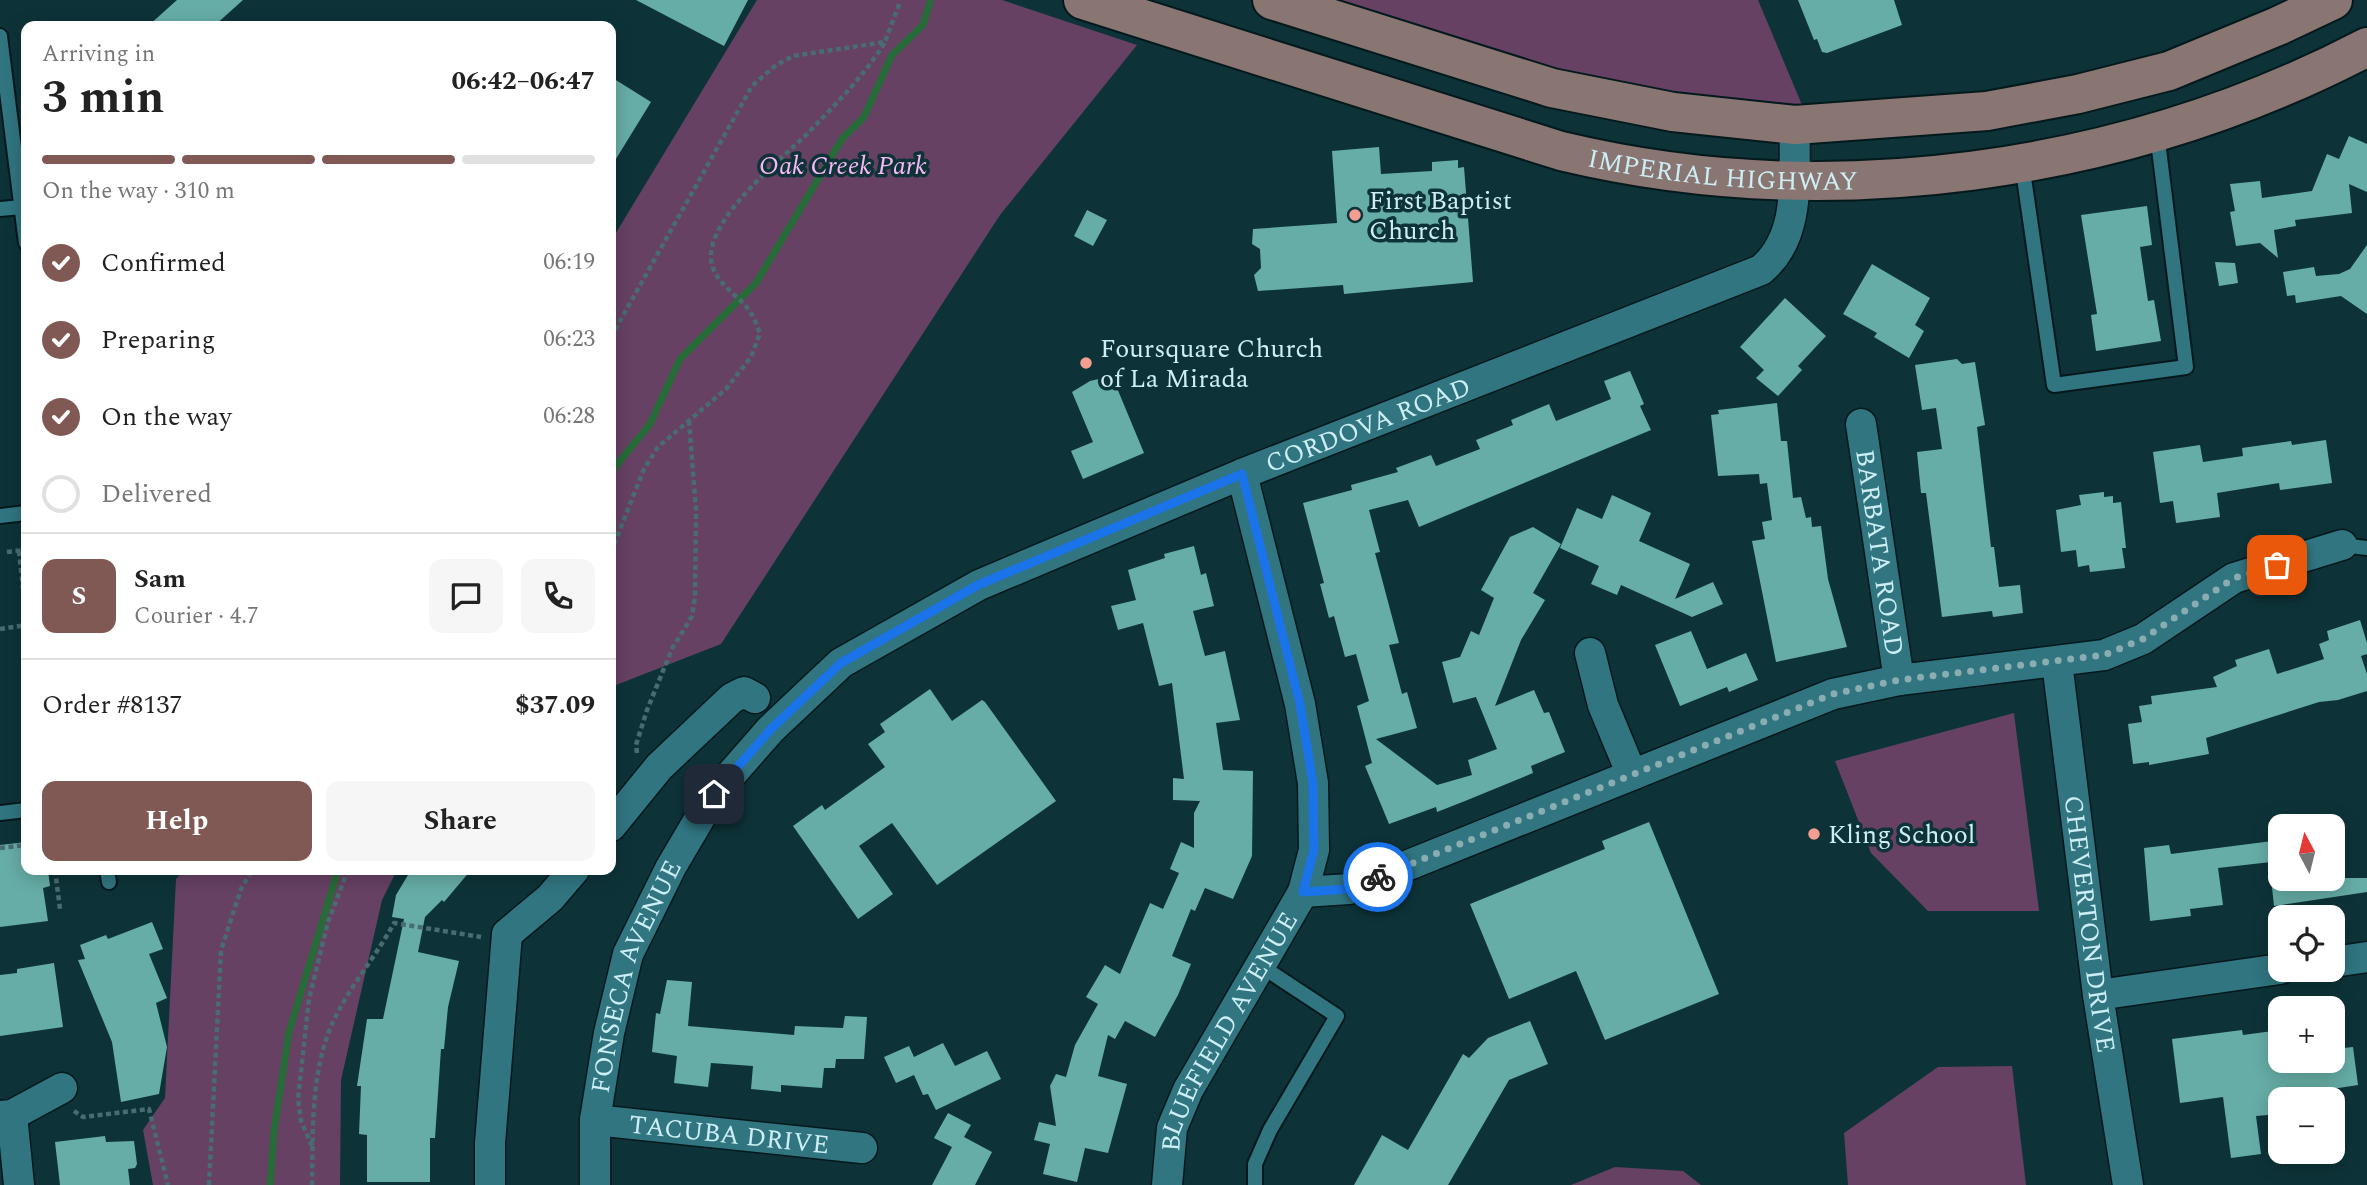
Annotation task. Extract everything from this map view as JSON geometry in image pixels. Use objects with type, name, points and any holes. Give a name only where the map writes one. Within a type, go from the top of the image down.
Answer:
[{"type":"main road","name":"IMPERIAL HIGHWAY","points":[[1083,0],[1561,151],[1606,162],[1742,178],[1899,176],[2022,162],[2111,145],[2260,96],[2367,47]]},
{"type":"main road","name":"IMPERIAL HIGHWAY","points":[[1272,0],[1552,88],[1673,112],[1795,125],[1987,111],[2078,94],[2169,71],[2333,0]]},
{"type":"street","name":"CORDOVA ROAD","points":[[841,663],[978,585],[1242,474],[1761,270],[1772,261],[1784,243],[1791,218],[1795,125]]},
{"type":"street","name":"BARBATA ROAD","points":[[1861,424],[1899,680]]},
{"type":"street","name":"BLUEFIELD AVENUE","points":[[1167,1185],[1172,1128],[1188,1090],[1303,892],[1314,850],[1313,783],[1300,704],[1242,474]]},
{"type":"street","points":[[1303,892],[1349,889],[1833,694],[1899,680],[2104,655],[2143,639],[2234,578],[2354,547]]},
{"type":"street","points":[[1590,653],[1602,705],[1632,775]]},
{"type":"street","name":"CHEVERTON DRIVE","points":[[2057,662],[2098,995],[2127,1185]]},
{"type":"street","name":"FONSECA AVENUE","points":[[595,1185],[595,1120],[609,1032],[628,954],[671,867],[714,794],[771,729],[841,663]]},
{"type":"street","points":[[616,820],[654,773],[732,698],[744,692],[755,698]]},
{"type":"street","points":[[490,1185],[490,1143],[507,937],[550,898],[570,875]]},
{"type":"street","points":[[2345,960],[2367,957]]},
{"type":"street","points":[[2098,995],[2268,971]]},
{"type":"street","points":[[19,1185],[6,1115],[56,1091]]},
{"type":"street","name":"TACUBA DRIVE","points":[[595,1120],[862,1148]]},
{"type":"lane","points":[[0,36],[21,193]]},
{"type":"lane","points":[[2022,162],[2054,385],[2186,367],[2157,131]]},
{"type":"lane","points":[[0,209],[21,214]]},
{"type":"lane","points":[[0,516],[21,514]]},
{"type":"lane","points":[[0,813],[21,811]]},
{"type":"lane","points":[[1255,1185],[1255,1164],[1270,1130],[1337,1016],[1261,966]]},
{"type":"path","points":[[616,539],[644,469],[658,447],[726,389],[751,357],[760,333],[751,312],[713,270],[710,254],[720,230],[748,188],[807,133],[868,69],[885,42],[900,2]]},
{"type":"path","points":[[616,328],[752,86],[776,65],[793,56],[885,42]]},
{"type":"path","points":[[654,773],[637,758],[636,744],[663,669],[692,616],[695,597],[696,510],[688,420]]},
{"type":"path","points":[[7,552],[19,551],[21,570]]},
{"type":"path","points":[[0,629],[21,626]]},
{"type":"path","points":[[0,848],[21,846]]},
{"type":"path","points":[[56,875],[60,909]]},
{"type":"path","points":[[209,1185],[221,950],[241,889],[249,875]]},
{"type":"path","points":[[313,1150],[301,1121],[298,1099],[309,999],[328,922],[346,875]]},
{"type":"path","points":[[312,1185],[315,1100],[322,1051],[338,1010],[394,923],[507,937]]},
{"type":"path","points":[[56,1091],[83,1117],[149,1109],[168,1185]]},
{"type":"green space","name":"Oak Creek Park","points":[[757,0],[1002,0],[1137,45],[1000,215],[721,644],[616,685],[616,233]]},
{"type":"green space","points":[[1333,0],[1758,0],[1802,105],[1705,101],[1570,77]]},
{"type":"green space","points":[[2014,713],[2039,911],[1928,911],[1871,853],[1835,761]]},
{"type":"green space","points":[[180,875],[394,875],[382,900],[341,1080],[340,1185],[153,1185],[143,1130],[165,1098],[176,879]]},
{"type":"green space","points":[[2012,1066],[2026,1185],[1848,1185],[1844,1133],[1938,1067]]},
{"type":"green space","points":[[1615,1167],[1683,1171],[1701,1185],[1571,1185]]},
{"type":"building","points":[[177,0],[243,0],[220,21],[154,21]]},
{"type":"building","points":[[636,0],[748,0],[724,46]]},
{"type":"building","points":[[1798,0],[1894,0],[1902,25],[1827,53],[1822,52],[1817,39],[1814,40]]},
{"type":"building","points":[[616,80],[651,102],[616,159]]},
{"type":"building","points":[[2349,136],[2367,144],[2367,192],[2349,184],[2352,213],[2295,220],[2296,226],[2274,230],[2278,258],[2260,243],[2236,246],[2230,212],[2235,211],[2230,184],[2260,181],[2262,198],[2312,191],[2327,154],[2339,159]]},
{"type":"building","points":[[1379,147],[1381,174],[1432,171],[1432,162],[1458,160],[1458,168],[1464,167],[1473,282],[1344,294],[1343,285],[1258,291],[1254,275],[1261,268],[1260,249],[1252,244],[1253,229],[1337,223],[1332,151]]},
{"type":"building","points":[[2147,206],[2152,245],[2140,247],[2148,301],[2154,300],[2161,341],[2096,351],[2091,315],[2097,314],[2081,215]]},
{"type":"building","points":[[1087,210],[1107,220],[1093,246],[1074,236]]},
{"type":"building","points":[[2367,245],[2367,314],[2341,296],[2296,303],[2295,295],[2287,296],[2283,272],[2314,267],[2316,276],[2339,274],[2350,269]]},
{"type":"building","points":[[2215,262],[2235,263],[2238,283],[2219,286]]},
{"type":"building","points":[[1872,264],[1930,298],[1915,325],[1924,331],[1909,358],[1874,337],[1877,333],[1843,314]]},
{"type":"building","points":[[1785,298],[1826,336],[1798,366],[1802,370],[1778,396],[1756,378],[1764,370],[1740,347]]},
{"type":"building","points":[[1957,359],[1962,364],[1975,362],[1985,425],[1977,427],[1991,547],[1994,547],[1999,587],[2020,585],[2023,613],[1993,617],[1992,611],[1942,617],[1926,493],[1921,493],[1917,452],[1942,449],[1936,408],[1922,410],[1915,365]]},
{"type":"building","points":[[1630,371],[1644,404],[1640,406],[1651,430],[1419,527],[1408,500],[1369,510],[1380,552],[1375,553],[1399,643],[1389,645],[1402,694],[1407,692],[1417,728],[1376,739],[1437,785],[1472,775],[1468,760],[1497,749],[1476,697],[1453,703],[1442,662],[1460,657],[1471,631],[1479,635],[1494,598],[1481,590],[1510,537],[1533,527],[1561,544],[1533,593],[1545,600],[1521,640],[1495,706],[1534,690],[1544,713],[1549,712],[1565,752],[1531,766],[1533,773],[1465,801],[1437,812],[1436,807],[1389,824],[1365,766],[1372,763],[1357,706],[1369,701],[1356,654],[1345,657],[1334,616],[1329,618],[1320,584],[1324,583],[1303,503],[1352,490],[1351,485],[1398,472],[1396,468],[1431,455],[1436,466],[1480,449],[1476,440],[1513,425],[1511,420],[1549,404],[1556,421],[1611,399],[1604,381]]},
{"type":"building","points":[[1112,376],[1144,453],[1083,479],[1071,451],[1093,442],[1072,392],[1090,381]]},
{"type":"building","points":[[1777,403],[1781,441],[1787,441],[1793,498],[1801,497],[1806,518],[1811,517],[1812,527],[1821,526],[1828,579],[1847,647],[1776,662],[1752,541],[1765,539],[1762,522],[1772,520],[1767,483],[1760,484],[1759,474],[1718,476],[1711,415],[1719,414],[1718,410]]},
{"type":"building","points":[[2326,440],[2332,483],[2280,490],[2279,483],[2217,493],[2220,517],[2176,523],[2173,501],[2160,503],[2153,452],[2200,445],[2203,462],[2243,456],[2242,448],[2291,441],[2292,445]]},
{"type":"building","points":[[2104,492],[2104,497],[2113,496],[2113,503],[2121,502],[2126,548],[2122,548],[2125,568],[2090,572],[2089,565],[2078,567],[2076,550],[2061,552],[2056,510],[2081,505],[2079,495]]},
{"type":"building","points":[[1612,495],[1651,513],[1639,541],[1690,564],[1675,599],[1713,582],[1723,604],[1692,617],[1621,585],[1617,595],[1591,584],[1599,566],[1560,548],[1577,508],[1602,519]]},
{"type":"building","points":[[1194,546],[1201,575],[1206,573],[1214,606],[1193,611],[1205,656],[1225,651],[1240,720],[1216,723],[1223,770],[1253,771],[1252,856],[1233,899],[1205,888],[1195,911],[1191,909],[1172,956],[1191,964],[1155,1037],[1125,1021],[1115,1039],[1108,1035],[1098,1076],[1127,1084],[1108,1153],[1085,1148],[1077,1182],[1043,1174],[1050,1144],[1034,1140],[1039,1122],[1056,1126],[1050,1086],[1056,1074],[1066,1077],[1075,1045],[1098,1004],[1086,997],[1105,965],[1120,974],[1150,903],[1163,909],[1179,873],[1170,869],[1181,842],[1194,848],[1194,813],[1200,801],[1173,800],[1173,778],[1184,779],[1172,683],[1159,686],[1143,623],[1118,630],[1111,606],[1136,600],[1128,570],[1165,558],[1164,554]]},
{"type":"building","points":[[2360,620],[2367,643],[2367,654],[2361,656],[2367,674],[2367,691],[2338,700],[2319,702],[2206,738],[2209,754],[2149,765],[2149,762],[2133,764],[2128,724],[2142,722],[2139,706],[2152,704],[2151,696],[2217,687],[2213,677],[2237,666],[2235,660],[2269,649],[2277,674],[2324,659],[2319,644],[2329,640],[2327,631]]},
{"type":"building","points":[[1691,631],[1707,669],[1746,653],[1758,680],[1729,692],[1727,687],[1680,706],[1655,645]]},
{"type":"building","points":[[930,689],[952,721],[982,700],[985,702],[1056,801],[937,885],[892,823],[859,846],[893,894],[858,919],[793,826],[822,805],[825,810],[885,767],[868,744],[885,732],[880,724]]},
{"type":"building","points":[[1649,822],[1719,994],[1605,1040],[1576,971],[1509,999],[1470,904],[1605,849],[1602,841]]},
{"type":"building","points":[[2268,842],[2268,862],[2218,868],[2223,905],[2190,909],[2191,916],[2150,921],[2144,848],[2169,845],[2171,854]]},
{"type":"building","points":[[21,843],[21,875],[49,875],[50,886],[43,888],[48,921],[0,927],[0,845]]},
{"type":"building","points":[[408,875],[467,875],[444,902],[442,900],[425,917],[418,952],[459,961],[448,1007],[444,1049],[441,1049],[435,1138],[430,1138],[430,1182],[367,1182],[367,1135],[359,1134],[361,1086],[357,1086],[367,1019],[383,1019],[404,919],[392,917],[396,895]]},
{"type":"building","points":[[2345,878],[2367,878],[2367,892],[2274,905],[2272,891],[2345,891]]},
{"type":"building","points":[[152,922],[163,949],[149,954],[167,998],[156,1003],[167,1047],[159,1094],[121,1102],[112,1042],[78,960],[85,959],[80,945],[106,935],[108,939]]},
{"type":"building","points":[[54,963],[63,1027],[0,1036],[0,975],[17,973],[17,969]]},
{"type":"building","points":[[667,980],[692,982],[688,1026],[794,1035],[795,1026],[843,1028],[845,1016],[867,1017],[864,1059],[836,1059],[835,1068],[824,1068],[822,1088],[781,1085],[781,1092],[751,1089],[753,1066],[711,1063],[708,1087],[674,1083],[677,1056],[652,1052],[656,1013],[660,1014]]},
{"type":"building","points":[[1530,1021],[1548,1064],[1509,1080],[1448,1185],[1354,1185],[1382,1135],[1408,1150],[1463,1054],[1469,1058],[1488,1038]]},
{"type":"building","points":[[2242,1030],[2243,1035],[2268,1032],[2268,1073],[2345,1073],[2345,1048],[2353,1047],[2358,1085],[2268,1087],[2268,1115],[2256,1116],[2261,1154],[2231,1158],[2223,1097],[2180,1103],[2172,1039]]},
{"type":"building","points":[[943,1043],[955,1066],[987,1051],[1001,1079],[936,1110],[928,1094],[923,1095],[914,1075],[896,1083],[884,1057],[909,1046],[914,1057]]},
{"type":"building","points":[[948,1113],[971,1125],[964,1137],[992,1152],[975,1185],[932,1185],[952,1147],[934,1138]]},
{"type":"building","points":[[105,1136],[106,1142],[134,1141],[137,1164],[135,1168],[128,1169],[130,1185],[60,1185],[55,1142]]},
{"type":"waterway","points":[[616,466],[650,424],[680,359],[756,283],[842,139],[864,117],[892,55],[923,25],[930,2]]},
{"type":"waterway","points":[[270,1185],[274,1131],[289,1032],[336,875]]},
{"type":"way so far","points":[[1378,877],[1833,694],[1899,680],[2104,655],[2143,639],[2234,578],[2277,565]]},
{"type":"place","name":"First Baptist Church","points":[[1355,215]]},
{"type":"place","name":"Foursquare Church of La Mirada","points":[[1086,363]]},
{"type":"place","name":"Kling School","points":[[1814,834]]},
{"type":"route","points":[[714,794],[771,729],[841,663],[978,585],[1242,474],[1300,704],[1313,783],[1314,850],[1303,892],[1349,889],[1378,877]]}]
